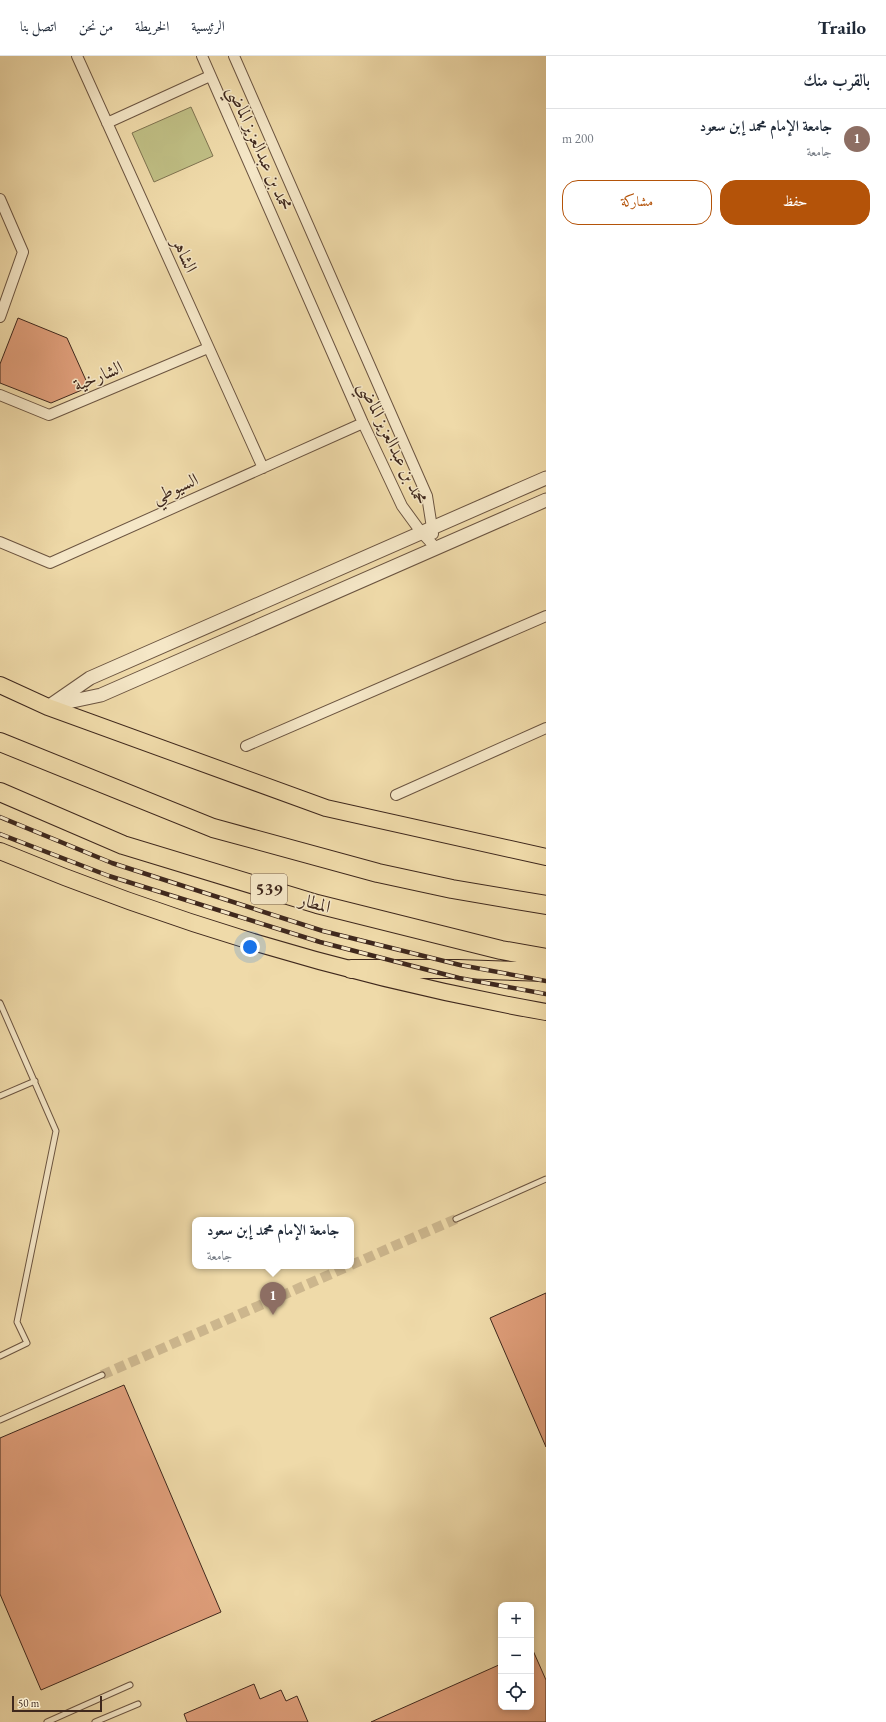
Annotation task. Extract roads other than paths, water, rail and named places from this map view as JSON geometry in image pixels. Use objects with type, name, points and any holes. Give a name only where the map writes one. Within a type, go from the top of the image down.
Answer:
[{"type":"highway","name":"539","points":[[0,742],[213,828],[378,873],[452,889],[544,904]]},
{"type":"highway","name":"المطار","points":[[0,792],[123,845],[302,899],[501,950],[546,958]]},
{"type":"highway","points":[[350,969],[458,969],[546,972]]},
{"type":"main road","points":[[0,685],[48,707],[326,808],[546,857]]},
{"type":"main road","points":[[0,734],[69,770]]},
{"type":"main road","points":[[0,851],[162,913],[350,969],[409,984],[546,1012]]},
{"type":"street","name":"الشاهر","points":[[77,56],[262,468]]},
{"type":"street","name":"محمد بن عبدالعزيز الماضي","points":[[202,56],[363,424],[402,506],[427,530],[436,548]]},
{"type":"street","name":"محمد بن عبدالعزيز الماضي","points":[[234,56],[427,496],[427,530]]},
{"type":"street","points":[[107,123],[210,76]]},
{"type":"street","points":[[0,199],[23,252],[0,317]]},
{"type":"street","name":"الشارخية","points":[[0,395],[49,415],[208,348]]},
{"type":"street","name":"السيوطي","points":[[0,542],[50,563],[363,424]]},
{"type":"street","points":[[48,707],[90,678],[546,478]]},
{"type":"street","points":[[48,707],[101,695],[546,500]]},
{"type":"street","points":[[246,746],[546,616]]},
{"type":"street","points":[[396,795],[546,728]]},
{"type":"lane","points":[[0,1003],[53,1122],[56,1137],[17,1322],[27,1343],[0,1356]]},
{"type":"lane","points":[[0,1096],[35,1080]]},
{"type":"lane","points":[[456,1219],[546,1179]]},
{"type":"lane","points":[[0,1420],[102,1375]]},
{"type":"lane","points":[[47,1722],[130,1685]]},
{"type":"lane","points":[[95,1722],[138,1704]]},
{"type":"tunnel","points":[[354,1264],[456,1219]]},
{"type":"tunnel","points":[[102,1375],[342,1269]]},
{"type":"railway","points":[[0,817],[112,863],[323,931],[460,965],[546,981]]},
{"type":"railway","points":[[0,834],[109,876],[320,942],[459,978],[546,994]]},
{"type":"place","name":"جامعة الإمام محمد إبن سعود","points":[[273,1315]]}]
